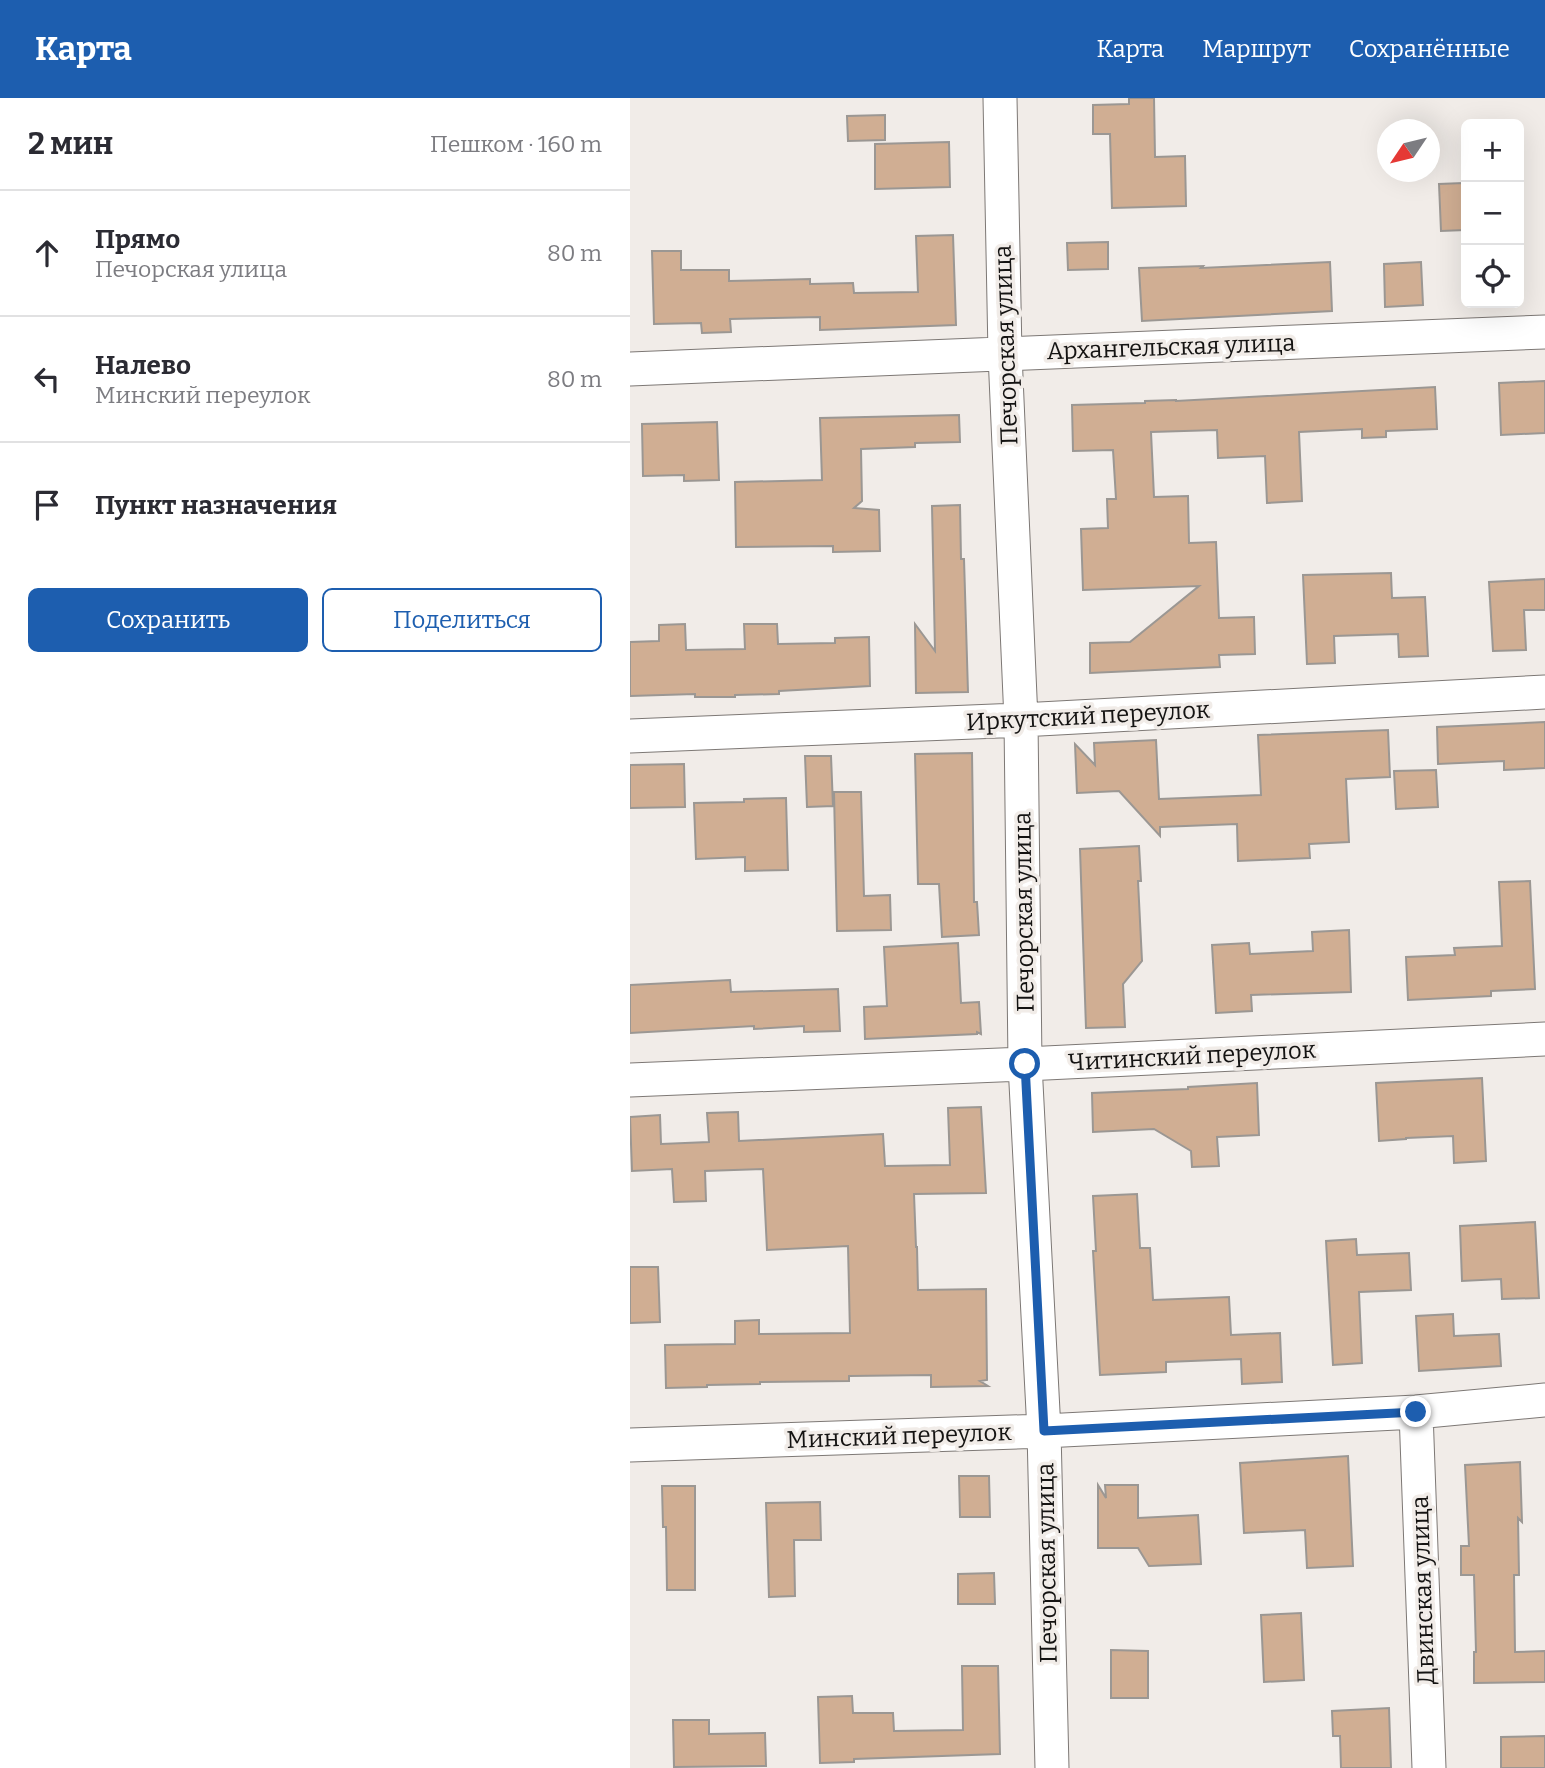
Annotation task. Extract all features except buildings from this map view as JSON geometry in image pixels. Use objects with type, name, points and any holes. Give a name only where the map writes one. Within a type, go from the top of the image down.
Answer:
[{"type":"street","name":"Печорская улица","points":[[1000,98],[1005,354],[1021,720],[1025,1064],[1044,1431],[1052,1768]]},
{"type":"street","name":"Архангельская улица","points":[[630,369],[1545,332]]},
{"type":"street","name":"Иркутский переулок","points":[[630,736],[1021,720],[1545,692]]},
{"type":"street","name":"Читинский переулок","points":[[630,1080],[1025,1064],[1545,1038]]},
{"type":"street","name":"Минский переулок","points":[[630,1445],[1044,1431],[1416,1412],[1545,1400]]},
{"type":"street","name":"Двинская улица","points":[[1416,1412],[1429,1768]]},
{"type":"route","points":[[1025,1064],[1044,1431],[1416,1412]]}]
